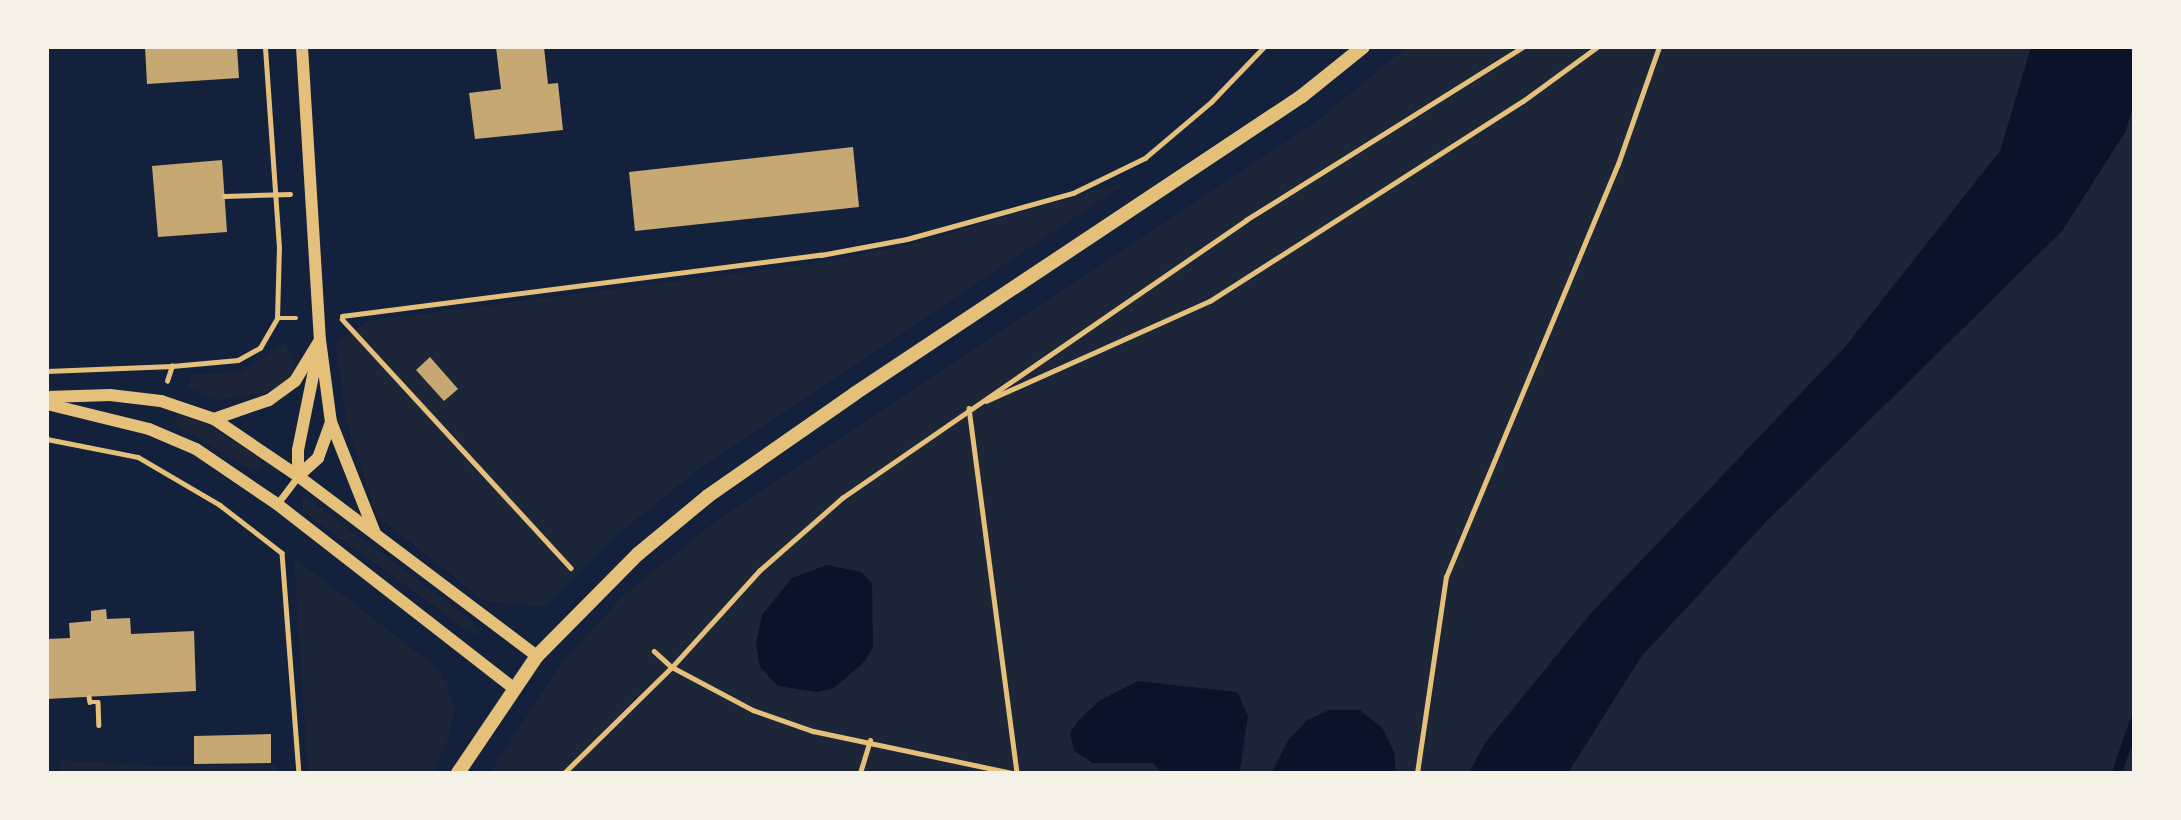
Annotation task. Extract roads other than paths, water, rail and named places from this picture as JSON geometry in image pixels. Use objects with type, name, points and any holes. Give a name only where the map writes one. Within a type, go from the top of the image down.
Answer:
[{"type":"main road","points":[[458,773],[512,687],[537,656],[638,554],[708,496],[854,394],[1302,96],[1363,47]]},
{"type":"street","points":[[302,47],[320,340],[331,422],[375,534]]},
{"type":"street","points":[[214,419],[269,400],[295,381],[320,340]]},
{"type":"street","points":[[298,476],[298,450],[320,340]]},
{"type":"street","points":[[47,397],[110,395],[161,401],[214,419],[298,476],[537,656]]},
{"type":"street","points":[[47,404],[149,429],[195,449],[277,504],[512,687]]},
{"type":"street","points":[[277,504],[298,476],[318,458],[331,422]]},
{"type":"waterway","points":[[2117,773],[2134,723]]}]
